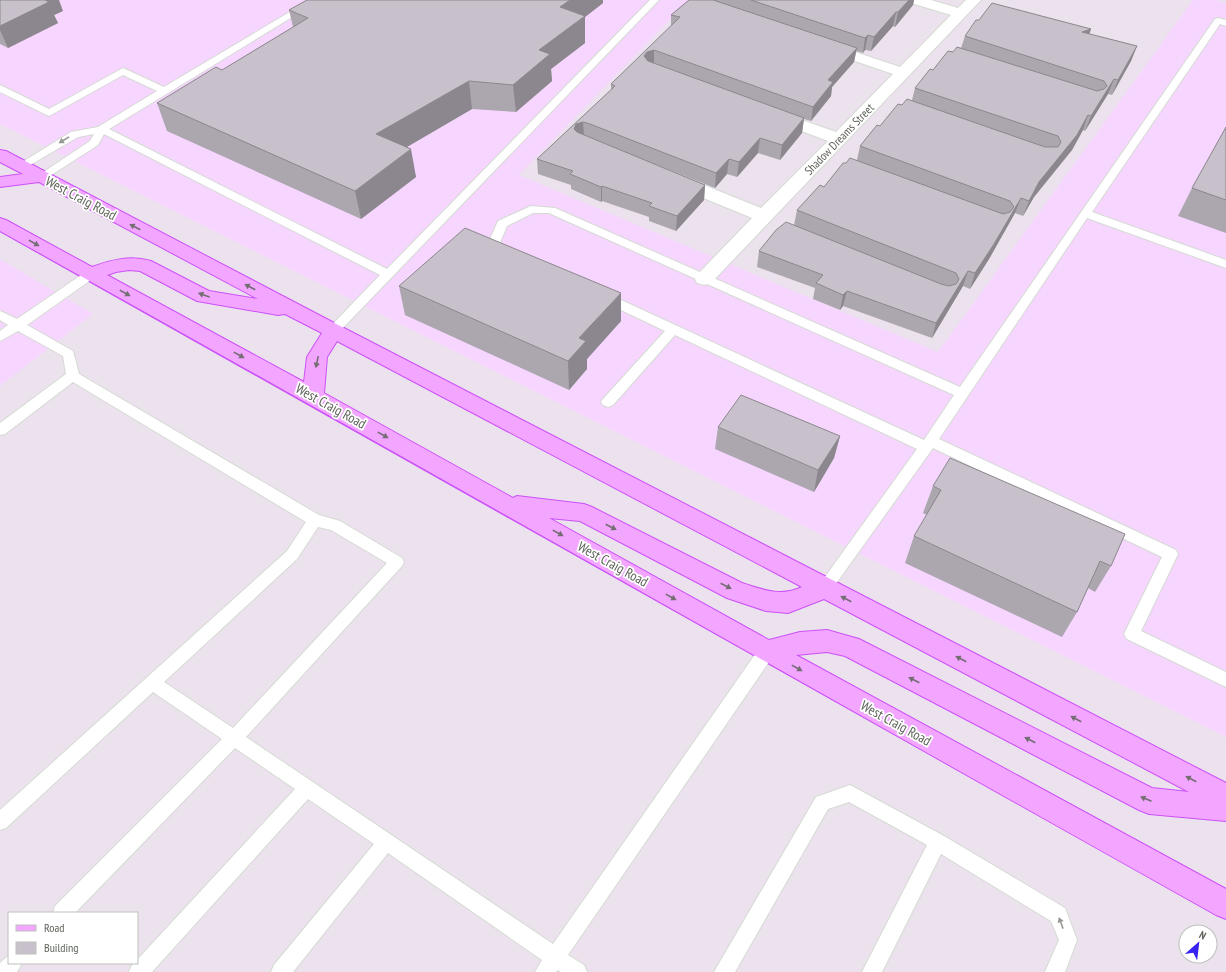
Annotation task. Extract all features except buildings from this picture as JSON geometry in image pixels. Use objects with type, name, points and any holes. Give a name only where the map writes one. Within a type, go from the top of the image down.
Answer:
[{"type":"main road","name":"West Craig Road","points":[[0,155],[333,331],[1226,797]]},
{"type":"main road","points":[[0,182],[41,177]]},
{"type":"main road","name":"West Craig Road","points":[[0,224],[506,503],[767,651],[1226,905]]},
{"type":"main road","points":[[91,274],[113,266],[129,264],[144,265],[204,297],[297,312]]},
{"type":"main road","points":[[313,396],[317,357],[333,331]]},
{"type":"main road","points":[[506,503],[584,513],[735,591],[766,601],[788,602],[805,597],[825,588]]},
{"type":"main road","points":[[767,651],[800,642],[828,641],[850,647],[1149,801],[1226,808]]},
{"type":"street","points":[[916,0],[961,14]]},
{"type":"street","name":"Shadow Dreams Street","points":[[704,279],[719,262],[766,220],[830,158],[839,139],[886,101],[904,72],[936,50],[961,14],[978,2]]},
{"type":"street","points":[[814,42],[904,72]]},
{"type":"street","points":[[764,112],[839,139]]},
{"type":"street","points":[[663,175],[766,220]]},
{"type":"lane","points":[[21,166],[76,134],[101,130],[316,0]]},
{"type":"lane","points":[[333,331],[655,0]]},
{"type":"lane","points":[[825,588],[963,394],[1085,213],[1218,21],[1226,23]]},
{"type":"lane","points":[[0,88],[49,113],[123,71],[165,91]]},
{"type":"lane","points":[[101,130],[388,274]]},
{"type":"lane","points":[[41,177],[94,143],[101,130]]},
{"type":"lane","points":[[514,256],[493,246],[502,224],[530,209],[550,210],[963,394]]},
{"type":"lane","points":[[1085,213],[1226,264]]},
{"type":"lane","points":[[0,337],[91,274]]},
{"type":"lane","points":[[590,291],[1171,554],[1132,634],[1226,680]]},
{"type":"lane","points":[[0,315],[69,354],[73,376],[315,520],[335,525],[397,562],[234,738],[63,912]]},
{"type":"lane","points":[[608,402],[674,329]]},
{"type":"lane","points":[[0,430],[73,376]]},
{"type":"lane","points":[[0,822],[292,555],[315,520]]},
{"type":"lane","points":[[545,972],[767,651]]},
{"type":"lane","points":[[153,683],[556,956],[577,972]]},
{"type":"lane","points":[[139,972],[307,788]]},
{"type":"lane","points":[[724,972],[822,803],[850,793],[938,842],[1058,915],[1068,940],[1055,972]]},
{"type":"lane","points":[[280,972],[386,842]]},
{"type":"lane","points":[[872,972],[938,842]]},
{"type":"lane","points":[[4,972],[12,964]]},
{"type":"shaded area","points":[[0,0],[689,0],[519,175],[938,352],[1193,0],[1215,0],[1226,3],[1226,737],[0,124]]},
{"type":"shaded area","points":[[0,259],[93,314],[0,386]]}]
